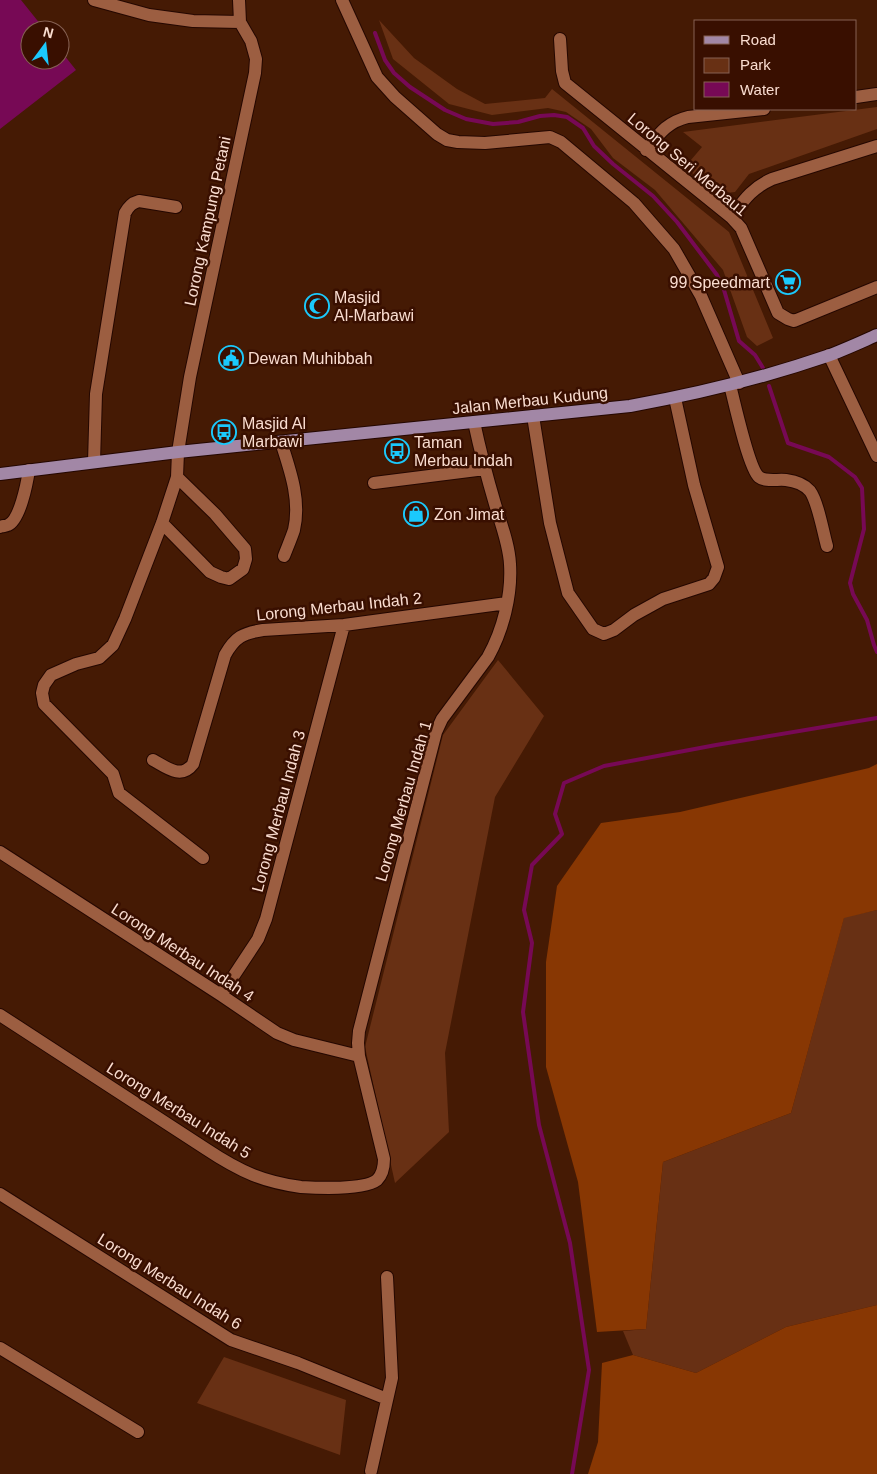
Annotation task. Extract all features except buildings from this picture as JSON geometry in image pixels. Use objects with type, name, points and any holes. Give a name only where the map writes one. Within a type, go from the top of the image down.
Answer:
[{"type":"main road","name":"Jalan Merbau Kudung","points":[[0,474],[178,452],[630,406],[734,384],[829,355],[877,335]]},
{"type":"street","points":[[94,0],[149,15],[193,21],[240,22]]},
{"type":"street","name":"Lorong Kampung Petani","points":[[203,858],[119,793],[113,774],[44,704],[42,693],[44,685],[51,675],[76,664],[99,658],[113,645],[162,523],[177,476],[178,452],[190,377],[255,73],[256,59],[251,41],[240,22],[240,0]]},
{"type":"street","points":[[342,0],[376,76],[395,97],[437,134],[447,140],[485,143],[550,137],[561,142],[634,203],[674,249],[701,296],[734,384],[751,463],[759,477],[787,480],[800,484],[809,490],[815,501],[827,546]]},
{"type":"street","name":"Lorong Seri Merbau1","points":[[560,39],[562,71],[565,84],[731,217],[741,228],[778,313],[794,320],[877,287]]},
{"type":"street","points":[[857,96],[877,94]]},
{"type":"street","points":[[646,150],[665,128],[678,120],[756,110]]},
{"type":"street","points":[[731,217],[750,192],[760,184],[877,146]]},
{"type":"street","points":[[94,462],[96,394],[125,213],[128,207],[134,202],[139,201],[176,207]]},
{"type":"street","points":[[829,355],[877,456]]},
{"type":"street","points":[[534,416],[550,523],[568,593],[593,629],[604,634],[614,630],[634,615],[663,598],[709,584],[714,578],[718,567],[694,485],[675,398]]},
{"type":"street","name":"Lorong Merbau Indah 1","points":[[382,1174],[384,1159],[359,1056],[359,1031],[436,732],[442,719],[488,657],[500,632],[510,580],[508,546],[485,469],[474,422]]},
{"type":"street","points":[[281,442],[297,500],[294,530],[284,556]]},
{"type":"street","points":[[374,482],[485,469]]},
{"type":"street","points":[[0,527],[9,525],[13,521],[23,499],[29,470]]},
{"type":"street","points":[[162,523],[210,572],[221,578],[229,579],[243,569],[246,559],[245,549],[215,514],[177,476]]},
{"type":"street","name":"Lorong Merbau Indah 2","points":[[153,760],[174,771],[182,772],[189,770],[193,764],[225,655],[231,644],[239,637],[264,630],[344,625],[507,603]]},
{"type":"street","name":"Lorong Merbau Indah 3","points":[[221,995],[258,939],[266,919],[344,625]]},
{"type":"street","name":"Lorong Merbau Indah 4","points":[[0,852],[277,1033],[294,1040],[359,1056]]},
{"type":"street","name":"Lorong Merbau Indah 5","points":[[0,1015],[231,1165],[254,1176],[301,1187],[352,1187],[369,1185],[382,1174]]},
{"type":"street","name":"Lorong Merbau Indah 6","points":[[0,1194],[231,1340],[298,1363],[387,1399]]},
{"type":"street","points":[[371,1471],[392,1378],[387,1277]]},
{"type":"street","points":[[0,1348],[138,1432]]},
{"type":"green space","points":[[379,20],[414,58],[457,89],[485,104],[545,98],[552,89],[729,232],[773,338],[757,346],[747,337],[723,270],[655,190],[613,158],[591,129],[566,112],[548,108],[492,115],[449,104],[393,59]]},
{"type":"green space","points":[[877,107],[877,129],[749,174],[735,192],[717,194],[685,167],[702,147],[683,132]]},
{"type":"green space","points":[[498,660],[544,716],[495,797],[445,1053],[449,1132],[395,1183],[365,1047],[443,735]]},
{"type":"green space","points":[[877,910],[877,1305],[786,1327],[696,1373],[633,1355],[623,1331],[646,1329],[663,1162],[791,1113],[844,917]]},
{"type":"green space","points":[[224,1357],[346,1400],[340,1455],[197,1403]]},
{"type":"shaded area","points":[[877,764],[877,910],[844,918],[791,1113],[663,1162],[646,1329],[597,1332],[578,1182],[546,1067],[546,962],[557,886],[601,823],[680,812],[869,768]]},
{"type":"shaded area","points":[[877,1305],[877,1474],[588,1474],[598,1442],[602,1363],[633,1355],[696,1373],[786,1327]]},
{"type":"water","points":[[0,0],[21,0],[37,20],[20,20],[20,70],[70,70],[70,62],[76,70],[0,129]]},
{"type":"waterway","points":[[375,33],[385,60],[394,73],[410,87],[445,110],[466,119],[493,124],[518,122],[540,116],[554,115],[567,117],[583,128],[594,146],[653,196],[677,222],[717,275],[724,290],[739,341],[755,355],[763,368]]},
{"type":"waterway","points":[[769,386],[788,443],[829,457],[855,477],[862,488],[864,529],[850,583],[853,594],[867,620],[877,652]]},
{"type":"waterway","points":[[572,1474],[589,1370],[570,1243],[539,1125],[523,1012],[532,943],[524,910],[532,865],[562,834],[555,814],[564,783],[604,766],[877,718]]},
{"type":"place","name":"99 Speedmart","points":[[788,282]]},
{"type":"place","name":"Masjid Al-Marbawi","points":[[317,306]]},
{"type":"place","name":"Dewan Muhibbah","points":[[231,358]]},
{"type":"place","name":"Masjid Al Marbawi","points":[[224,432]]},
{"type":"place","name":"Taman Merbau Indah","points":[[397,451]]},
{"type":"place","name":"Zon Jimat","points":[[416,514]]}]
